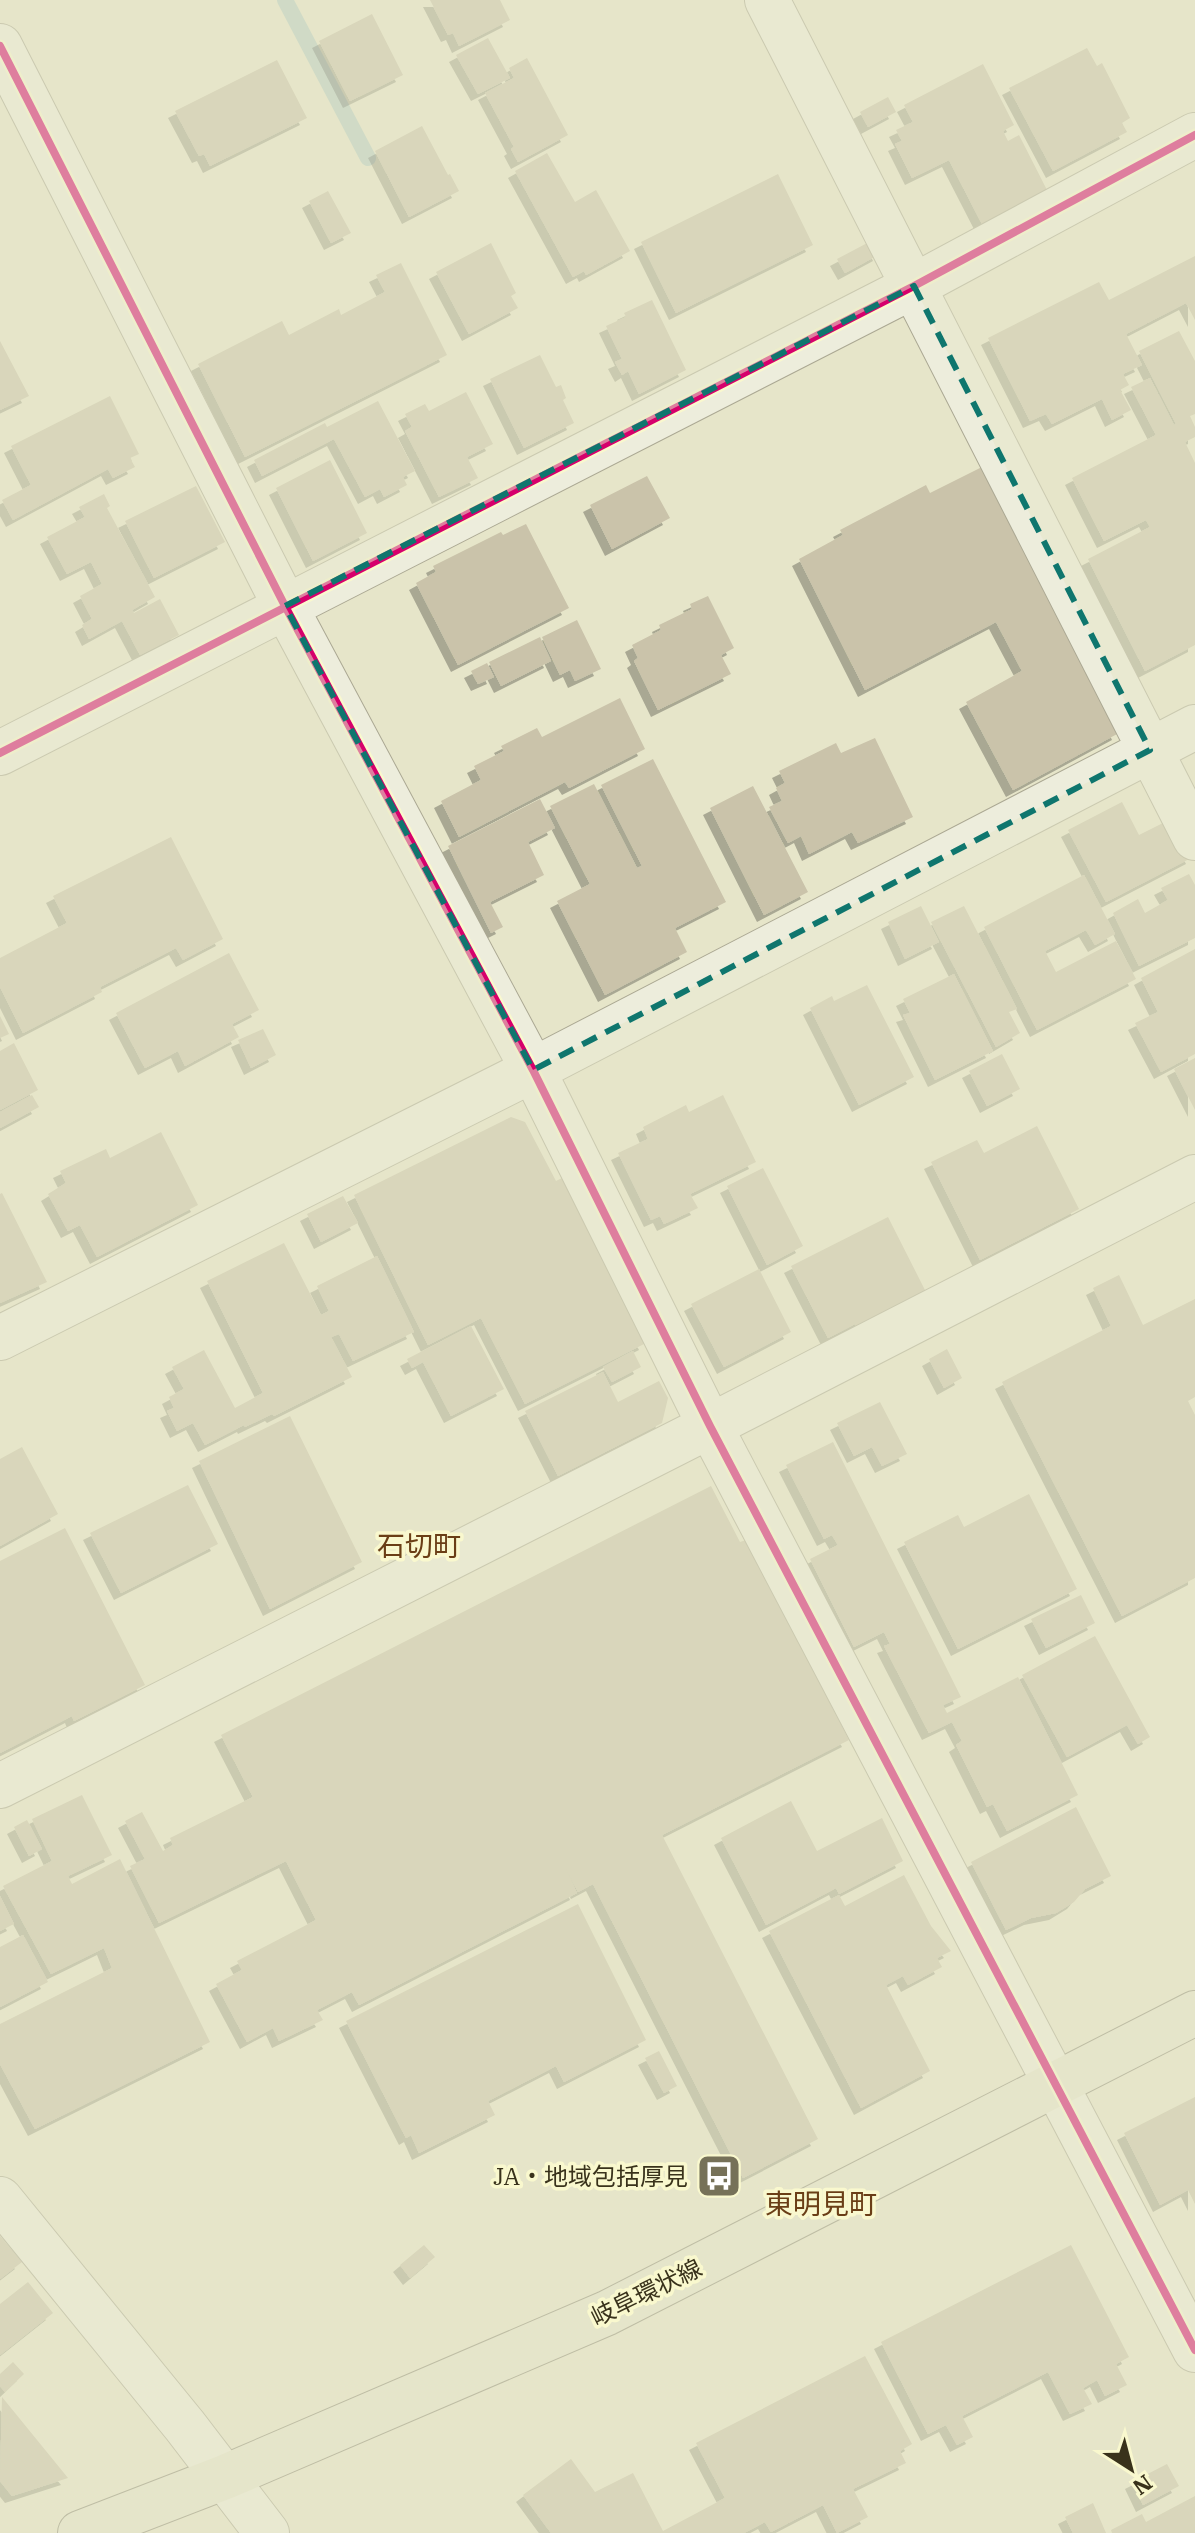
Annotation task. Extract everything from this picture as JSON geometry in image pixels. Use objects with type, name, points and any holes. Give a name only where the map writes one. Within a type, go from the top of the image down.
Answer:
[{"type":"main road","name":"岐阜環状線","points":[[80,2533],[225,2477],[607,2313],[1195,2013]]},
{"type":"street","points":[[767,0],[1195,838]]},
{"type":"street","points":[[0,46],[285,606],[533,1070],[710,1426],[1195,2350]]},
{"type":"street","points":[[0,753],[914,286],[1195,135]]},
{"type":"street","points":[[0,1338],[533,1070],[1195,727]]},
{"type":"street","points":[[0,1786],[1195,1177]]},
{"type":"street","points":[[0,2199],[267,2533]]},
{"type":"highlighted area","points":[[914,286],[1150,750],[533,1070],[285,606]]},
{"type":"building","points":[[430,0],[500,0],[510,20],[459,46],[453,33],[448,35]]},
{"type":"building","points":[[372,14],[403,75],[350,101],[319,41]]},
{"type":"building","points":[[488,38],[510,78],[478,94],[456,55]]},
{"type":"building","points":[[1087,48],[1097,66],[1102,63],[1130,118],[1122,123],[1127,132],[1053,171],[1009,88]]},
{"type":"building","points":[[527,58],[568,135],[518,162],[511,149],[514,147],[485,93],[514,78],[509,68]]},
{"type":"building","points":[[277,60],[307,118],[210,166],[204,154],[199,156],[175,111]]},
{"type":"building","points":[[983,64],[1014,125],[1003,131],[1008,141],[1019,135],[1049,194],[984,228],[949,160],[912,178],[895,144],[902,141],[896,130],[913,122],[904,105]]},
{"type":"building","points":[[888,97],[896,112],[868,127],[860,112]]},
{"type":"building","points":[[422,126],[459,191],[409,217],[375,151]]},
{"type":"building","points":[[547,153],[575,202],[596,190],[630,251],[586,275],[584,271],[573,277],[515,171]]},
{"type":"building","points":[[778,174],[813,245],[676,313],[641,242]]},
{"type":"building","points":[[328,191],[351,233],[331,243],[309,201]]},
{"type":"building","points":[[873,240],[880,254],[845,273],[837,259]]},
{"type":"building","points":[[491,243],[516,293],[511,296],[518,308],[469,334],[436,272]]},
{"type":"building","points":[[1195,256],[1195,320],[1186,303],[1126,334],[1142,365],[1123,374],[1129,385],[1120,390],[1131,410],[1112,420],[1102,399],[1052,424],[1046,414],[1030,421],[988,338],[1099,282],[1109,300]]},
{"type":"building","points":[[401,263],[447,355],[245,457],[198,364],[282,321],[289,335],[339,309],[341,315],[385,292],[376,275]]},
{"type":"building","points":[[652,300],[686,370],[639,394],[628,371],[622,375],[615,362],[622,359],[606,326],[626,317],[624,313]]},
{"type":"building","points":[[1179,331],[1195,361],[1195,414],[1190,416],[1195,437],[1185,442],[1195,463],[1195,645],[1145,671],[1088,559],[1150,527],[1146,520],[1104,541],[1072,478],[1156,435],[1131,387],[1150,378],[1176,424],[1139,351]]},
{"type":"building","points":[[0,341],[29,396],[0,410]]},
{"type":"building","points":[[540,355],[556,387],[561,385],[566,398],[563,400],[574,423],[524,448],[490,379]]},
{"type":"building","points":[[466,392],[493,444],[467,457],[478,478],[439,497],[405,431],[412,427],[405,414],[425,404],[429,411]]},
{"type":"building","points":[[110,396],[139,454],[130,458],[135,467],[113,478],[108,469],[13,520],[2,500],[31,485],[11,446]]},
{"type":"building","points":[[378,401],[415,471],[403,477],[407,485],[384,497],[380,489],[365,497],[334,439],[262,476],[254,460],[325,423],[327,427]]},
{"type":"building","points":[[330,460],[367,533],[313,561],[276,488]]},
{"type":"building","points":[[992,462],[1119,733],[1013,790],[966,702],[1022,671],[996,622],[865,690],[799,559],[843,535],[840,530],[926,485],[930,493]]},
{"type":"building","points":[[647,476],[670,518],[612,549],[590,505]]},
{"type":"building","points":[[196,486],[225,542],[154,578],[125,521]]},
{"type":"building","points":[[104,494],[110,506],[107,508],[155,597],[132,610],[134,613],[160,599],[179,635],[140,655],[122,621],[89,639],[82,625],[92,619],[80,596],[102,584],[91,562],[67,574],[47,537],[85,517],[79,507]]},
{"type":"building","points":[[526,524],[569,608],[458,665],[416,583],[436,572],[433,566],[501,532],[503,535]]},
{"type":"building","points":[[708,596],[734,648],[721,655],[731,674],[658,710],[634,661],[638,658],[632,645],[661,630],[659,625],[692,609],[690,604]]},
{"type":"building","points":[[577,620],[601,669],[575,681],[570,670],[560,675],[542,637]]},
{"type":"building","points":[[540,637],[551,661],[501,686],[489,662]]},
{"type":"building","points":[[487,663],[494,677],[478,684],[471,671]]},
{"type":"building","points":[[620,698],[645,749],[569,788],[565,782],[459,837],[441,801],[481,780],[474,766],[504,751],[501,746],[537,728],[542,737]]},
{"type":"building","points":[[875,738],[913,817],[858,843],[852,832],[809,854],[801,836],[788,843],[769,807],[782,801],[776,788],[785,783],[779,771],[836,743],[841,753]]},
{"type":"building","points":[[653,759],[726,902],[675,928],[687,952],[605,995],[557,901],[590,884],[550,806],[594,784],[637,868],[642,866],[601,785]]},
{"type":"building","points":[[753,786],[808,892],[764,915],[710,808]]},
{"type":"building","points":[[540,799],[555,828],[528,842],[544,875],[490,902],[503,927],[491,933],[448,846]]},
{"type":"building","points":[[1122,802],[1139,835],[1173,818],[1193,857],[1106,902],[1068,830]]},
{"type":"building","points":[[171,837],[223,939],[183,960],[176,948],[100,987],[102,992],[23,1033],[0,987],[0,958],[67,923],[53,896]]},
{"type":"building","points":[[1189,874],[1195,885],[1195,938],[1139,966],[1113,913],[1138,899],[1145,913],[1168,900],[1161,888]]},
{"type":"building","points":[[1084,875],[1115,934],[1095,945],[1086,930],[1045,951],[1056,972],[1116,941],[1136,979],[1037,1030],[984,927]]},
{"type":"building","points":[[921,906],[939,942],[905,959],[888,922]]},
{"type":"building","points":[[964,906],[1017,1009],[1009,1012],[1020,1033],[996,1047],[931,922]]},
{"type":"building","points":[[1195,949],[1195,1054],[1161,1072],[1135,1023],[1158,1012],[1141,978]]},
{"type":"building","points":[[229,953],[259,1010],[232,1024],[239,1037],[185,1066],[178,1051],[145,1068],[116,1013]]},
{"type":"building","points":[[954,974],[993,1051],[935,1080],[903,1015],[910,1013],[903,999]]},
{"type":"building","points":[[867,985],[914,1077],[859,1105],[810,1008],[832,996],[834,1001]]},
{"type":"building","points":[[0,1016],[9,1034],[0,1038]]},
{"type":"building","points":[[263,1029],[276,1055],[251,1068],[238,1040]]},
{"type":"building","points":[[14,1043],[38,1090],[0,1110],[0,1051]]},
{"type":"building","points":[[1002,1054],[1020,1089],[987,1106],[969,1071]]},
{"type":"building","points":[[1195,1058],[1195,1110],[1174,1069]]},
{"type":"building","points":[[32,1095],[39,1107],[0,1128],[0,1112]]},
{"type":"building","points":[[723,1095],[756,1162],[690,1194],[698,1208],[664,1224],[660,1216],[651,1220],[618,1153],[648,1139],[643,1127],[686,1105],[689,1112]]},
{"type":"building","points":[[511,1117],[525,1122],[556,1181],[562,1178],[646,1343],[525,1404],[481,1318],[428,1345],[354,1195]]},
{"type":"building","points":[[1037,1126],[1079,1209],[980,1260],[931,1162],[977,1140],[984,1153]]},
{"type":"building","points":[[161,1132],[198,1205],[97,1257],[80,1225],[68,1231],[48,1194],[66,1183],[60,1171],[106,1149],[110,1158]]},
{"type":"building","points":[[763,1168],[803,1246],[767,1265],[727,1186]]},
{"type":"building","points":[[0,1194],[47,1282],[0,1303]]},
{"type":"building","points":[[343,1196],[358,1223],[321,1242],[307,1214]]},
{"type":"building","points":[[888,1217],[927,1294],[858,1330],[855,1324],[828,1338],[791,1266]]},
{"type":"building","points":[[284,1243],[321,1315],[329,1311],[317,1286],[377,1256],[414,1332],[353,1361],[339,1334],[331,1337],[352,1377],[274,1416],[272,1414],[244,1425],[205,1445],[193,1423],[177,1431],[167,1411],[174,1408],[169,1397],[184,1389],[172,1367],[204,1350],[235,1408],[263,1393],[207,1281]]},
{"type":"building","points":[[759,1269],[791,1332],[724,1367],[691,1304]]},
{"type":"building","points":[[1119,1275],[1143,1325],[1195,1299],[1195,1397],[1188,1401],[1195,1415],[1195,1578],[1122,1616],[1002,1382],[1111,1326],[1093,1288]]},
{"type":"building","points":[[471,1326],[504,1389],[451,1416],[423,1362],[412,1368],[407,1359]]},
{"type":"building","points":[[947,1349],[962,1378],[944,1388],[929,1359]]},
{"type":"building","points":[[633,1351],[641,1367],[612,1382],[603,1367]]},
{"type":"building","points":[[603,1372],[618,1402],[659,1381],[668,1398],[662,1423],[558,1476],[525,1411]]},
{"type":"building","points":[[880,1402],[907,1454],[882,1466],[872,1447],[854,1456],[837,1423]]},
{"type":"building","points":[[290,1416],[362,1562],[270,1609],[199,1461]]},
{"type":"building","points":[[833,1442],[961,1697],[943,1705],[947,1713],[1018,1677],[1078,1795],[1007,1831],[993,1804],[987,1807],[956,1745],[962,1741],[952,1722],[929,1733],[884,1646],[890,1644],[884,1632],[854,1647],[810,1559],[838,1545],[832,1535],[824,1539],[786,1465]]},
{"type":"building","points":[[22,1447],[58,1514],[0,1546],[0,1459]]},
{"type":"building","points":[[188,1485],[218,1544],[121,1593],[90,1533]]},
{"type":"building","points":[[711,1486],[740,1542],[746,1540],[849,1740],[662,1835],[818,2139],[743,2178],[593,1884],[578,1892],[566,1869],[577,1893],[359,2005],[352,1992],[317,2010],[323,2020],[279,2041],[273,2028],[247,2042],[216,1984],[242,1970],[237,1961],[316,1920],[286,1861],[159,1923],[130,1866],[145,1859],[125,1821],[142,1812],[163,1851],[173,1845],[170,1838],[253,1797],[221,1735]]},
{"type":"building","points":[[1029,1494],[1077,1589],[958,1649],[904,1542],[958,1515],[964,1527]]},
{"type":"building","points":[[65,1528],[145,1685],[74,1721],[72,1716],[0,1753],[0,1561]]},
{"type":"building","points":[[1081,1595],[1095,1623],[1046,1648],[1031,1619]]},
{"type":"building","points":[[1095,1636],[1150,1737],[1138,1744],[1127,1725],[1067,1757],[1022,1675]]},
{"type":"building","points":[[82,1795],[112,1855],[68,1876],[72,1884],[120,1859],[210,2042],[35,2129],[0,2064],[0,2024],[112,1968],[104,1948],[51,1974],[3,1886],[52,1861],[32,1819]]},
{"type":"building","points":[[791,1801],[817,1851],[882,1818],[903,1861],[839,1894],[836,1888],[766,1925],[721,1838]]},
{"type":"building","points":[[1076,1807],[1111,1876],[1085,1889],[1074,1902],[1056,1913],[1031,1918],[1006,1930],[971,1862]]},
{"type":"building","points":[[27,1820],[42,1849],[29,1856],[14,1827]]},
{"type":"building","points":[[904,1875],[931,1926],[951,1951],[937,1958],[942,1967],[908,1985],[903,1976],[886,1985],[930,2071],[861,2108],[769,1931],[839,1895],[845,1906]]},
{"type":"building","points":[[0,1896],[14,1924],[0,1931]]},
{"type":"building","points":[[578,1904],[646,2040],[564,2082],[556,2066],[488,2101],[495,2115],[419,2153],[411,2135],[406,2138],[346,2021]]},
{"type":"building","points":[[23,1935],[48,1982],[0,2007],[0,1947]]},
{"type":"building","points":[[659,2051],[677,2086],[664,2093],[645,2058]]},
{"type":"building","points":[[1195,2097],[1195,2204],[1188,2190],[1160,2205],[1124,2133]]},
{"type":"building","points":[[0,2236],[22,2262],[0,2279]]},
{"type":"building","points":[[424,2245],[435,2257],[410,2278],[400,2265]]},
{"type":"building","points":[[1071,2245],[1129,2357],[1116,2364],[1127,2385],[1105,2396],[1097,2380],[1083,2388],[1092,2404],[1070,2414],[1048,2372],[962,2416],[973,2437],[957,2445],[946,2425],[928,2434],[881,2342]]},
{"type":"building","points":[[28,2282],[53,2313],[0,2355],[0,2304]]},
{"type":"building","points":[[865,2356],[912,2444],[900,2451],[906,2463],[853,2489],[868,2517],[837,2533],[823,2505],[771,2532],[765,2522],[744,2533],[551,2533],[523,2495],[571,2459],[595,2492],[633,2473],[663,2531],[725,2498],[696,2443]]},
{"type":"building","points":[[13,2362],[24,2374],[5,2392],[0,2386],[0,2374]]},
{"type":"building","points":[[2,2397],[68,2478],[12,2496],[0,2481]]},
{"type":"building","points":[[1167,2464],[1179,2486],[1143,2505],[1132,2482]]},
{"type":"building","points":[[1195,2496],[1195,2533],[1112,2533],[1111,2530],[1142,2514],[1146,2522]]},
{"type":"building","points":[[1093,2503],[1106,2533],[1073,2533],[1065,2517]]},
{"type":"waterway","points":[[285,0],[368,158]]},
{"type":"cycle path","points":[[0,46],[285,606],[533,1070],[710,1426],[1195,2350]]},
{"type":"cycle path","points":[[0,753],[914,286],[1195,135]]},
{"type":"place","name":"JA・地域包括厚見","points":[[719,2176]]},
{"type":"district","name":"石切町","points":[[419,1545]]},
{"type":"district","name":"東明見町","points":[[821,2203]]}]
